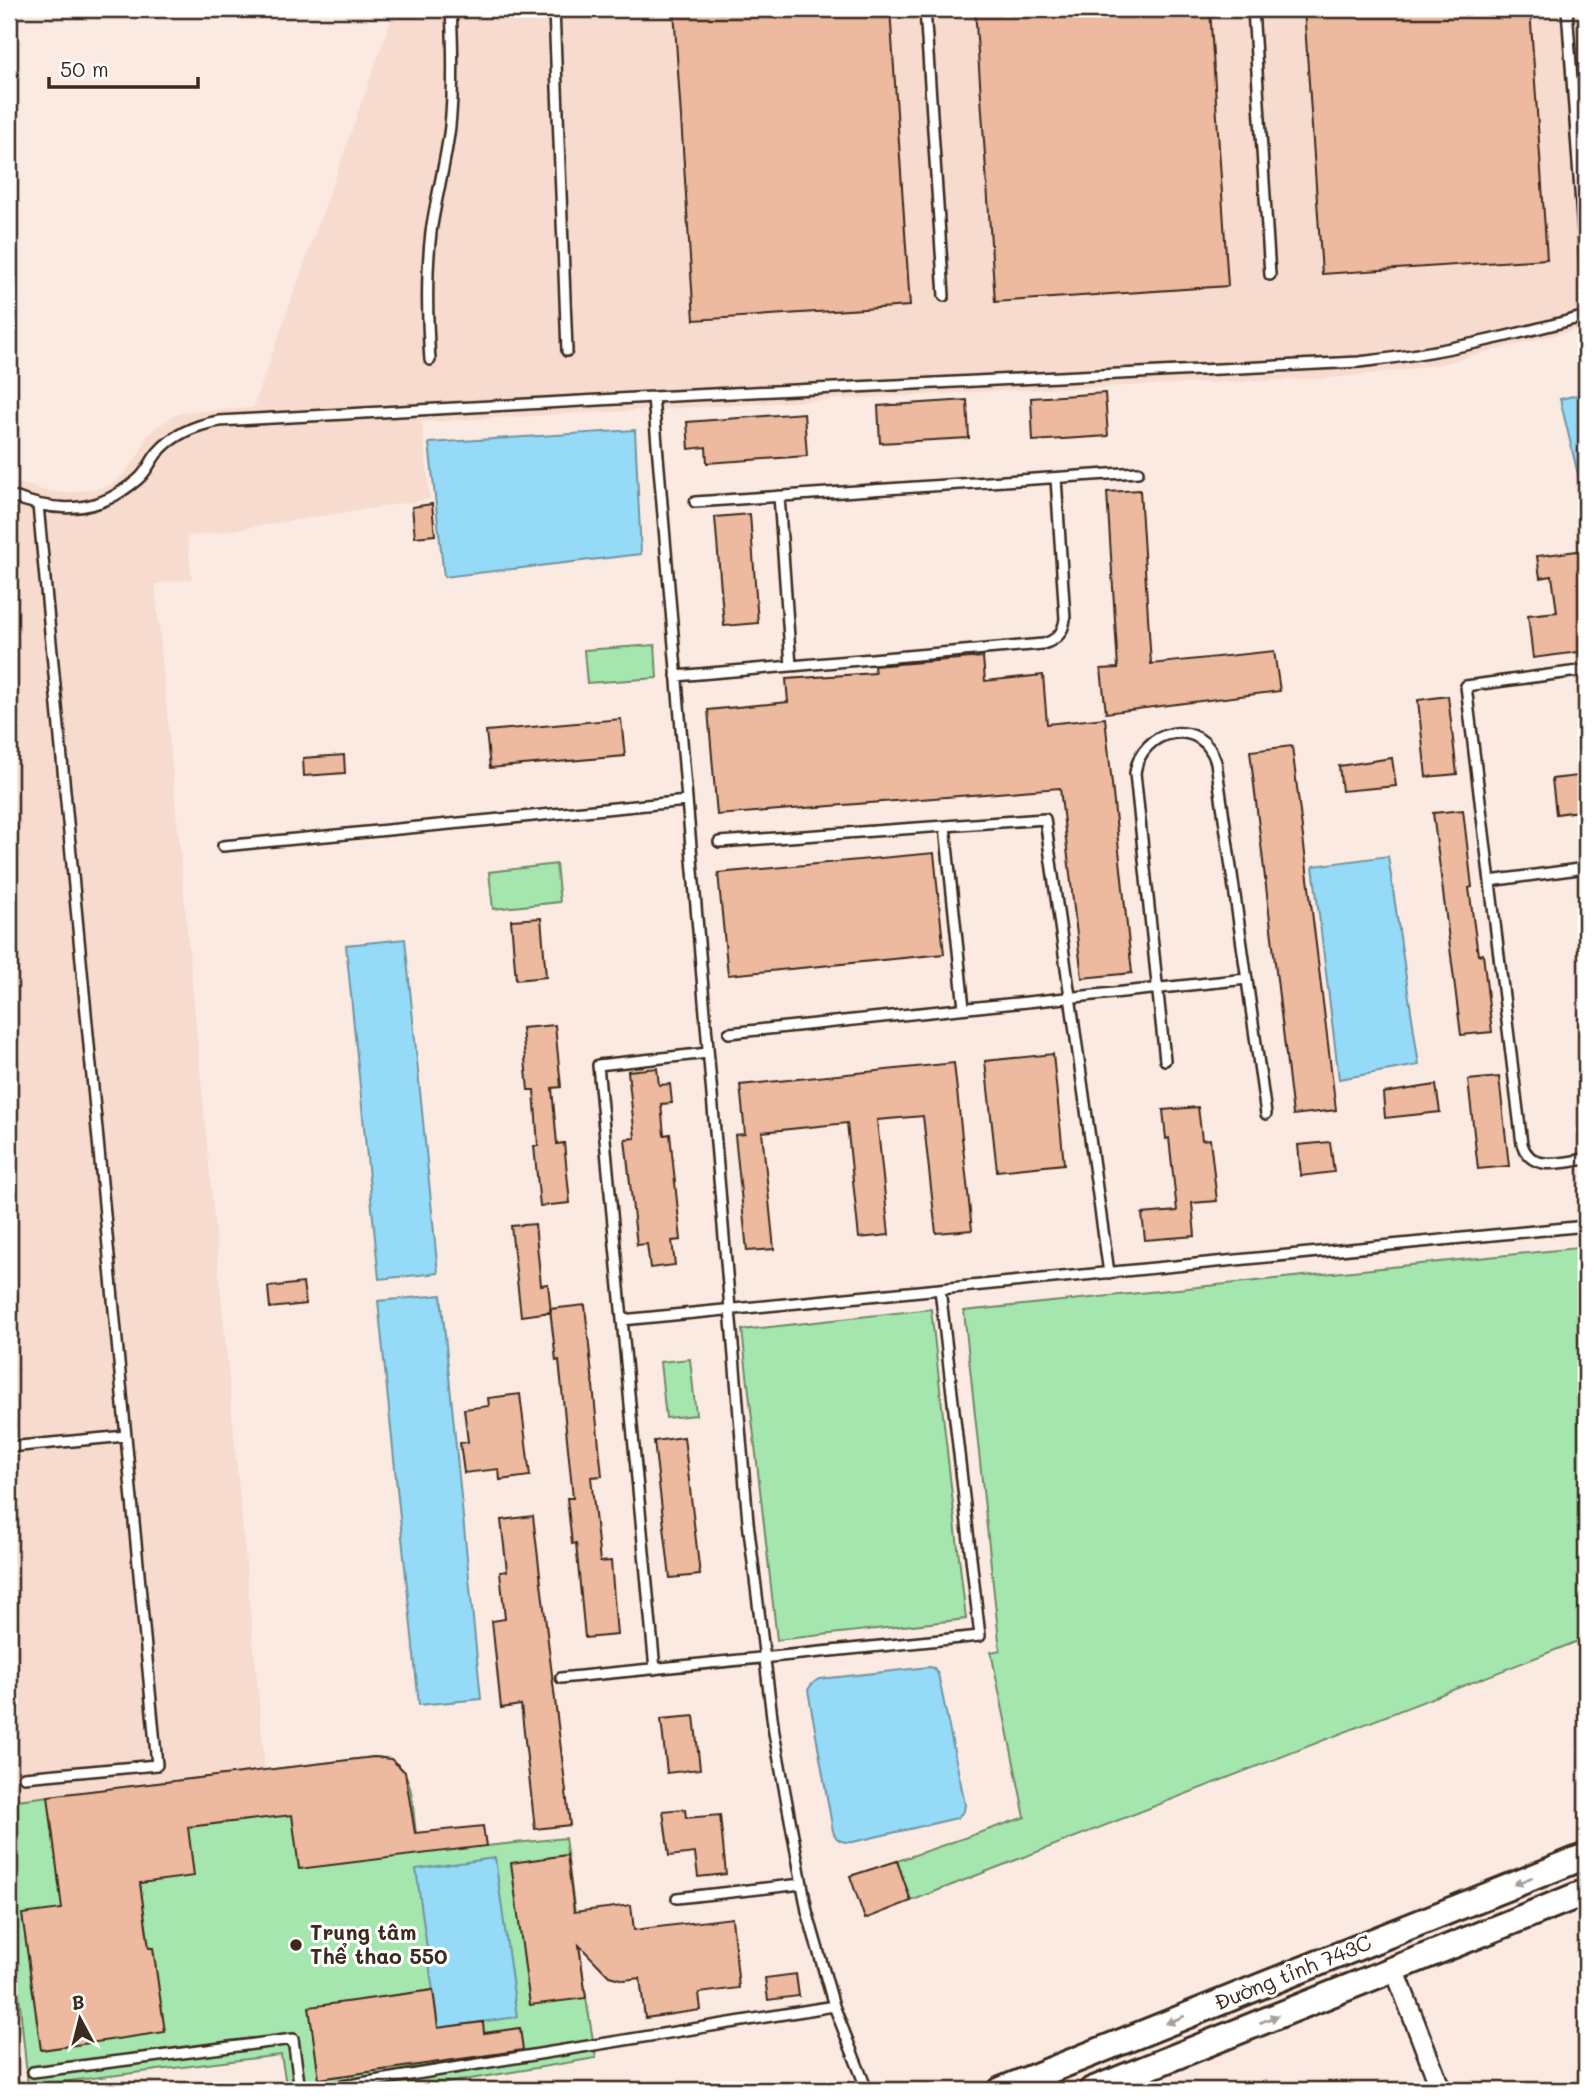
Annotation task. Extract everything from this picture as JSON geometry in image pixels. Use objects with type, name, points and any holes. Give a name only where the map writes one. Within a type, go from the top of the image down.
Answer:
[{"type":"main road","name":"Đường tỉnh 743C","points":[[1000,2090],[1026,2086],[1586,1856]]},
{"type":"main road","name":"Đường tỉnh 743C","points":[[1092,2090],[1586,1892]]},
{"type":"street","points":[[1394,1968],[1441,2090]]},
{"type":"lane","points":[[430,360],[427,318],[431,233],[453,97],[451,9]]},
{"type":"lane","points":[[555,9],[567,351]]},
{"type":"lane","points":[[925,9],[944,296]]},
{"type":"lane","points":[[1253,9],[1270,275]]},
{"type":"lane","points":[[1567,9],[1585,261]]},
{"type":"lane","points":[[9,495],[55,508],[80,507],[103,501],[118,494],[143,474],[159,450],[170,441],[206,423],[653,397],[1359,362],[1444,350],[1586,316]]},
{"type":"lane","points":[[653,397],[729,1310],[763,1658],[776,1746],[820,1962],[867,2090]]},
{"type":"lane","points":[[695,502],[1138,472]]},
{"type":"lane","points":[[676,676],[1043,644],[1056,639],[1065,619],[1056,478]]},
{"type":"lane","points":[[779,496],[791,666]]},
{"type":"lane","points":[[24,1777],[157,1765],[38,505]]},
{"type":"lane","points":[[1586,670],[1466,685],[1524,1150],[1538,1163],[1586,1159]]},
{"type":"lane","points":[[1165,1060],[1135,773],[1136,763],[1143,749],[1157,738],[1184,733],[1202,740],[1209,747],[1216,762],[1266,1114]]},
{"type":"lane","points":[[223,846],[687,802]]},
{"type":"lane","points":[[719,842],[1045,818],[1109,1273]]},
{"type":"lane","points":[[945,826],[964,1008]]},
{"type":"lane","points":[[1490,881],[1586,868]]},
{"type":"lane","points":[[729,1032],[1247,979]]},
{"type":"lane","points":[[655,1669],[598,1065],[708,1053]]},
{"type":"lane","points":[[622,1321],[1586,1226]]},
{"type":"lane","points":[[561,1678],[980,1636],[940,1289]]},
{"type":"lane","points":[[9,1447],[126,1436]]},
{"type":"lane","points":[[677,1898],[802,1884]]},
{"type":"lane","points":[[318,2090],[834,2006]]},
{"type":"lane","points":[[33,2072],[293,2039],[300,2090]]},
{"type":"shaded area","points":[[395,9],[1586,9],[1586,327],[1440,364],[1331,378],[994,391],[422,422],[430,499],[187,537],[192,579],[155,584],[265,1769],[9,1801],[9,480],[46,491],[64,493],[97,489],[112,484],[122,476],[140,453],[146,438],[173,416],[184,412],[253,408]]},
{"type":"green space","points":[[655,645],[657,678],[587,683],[584,650]]},
{"type":"green space","points":[[556,864],[560,902],[493,909],[489,872]]},
{"type":"green space","points":[[1586,1247],[1586,1638],[911,1901],[897,1861],[1025,1817],[991,1652],[1000,1650],[964,1311]]},
{"type":"green space","points":[[931,1309],[966,1619],[777,1640],[742,1330]]},
{"type":"green space","points":[[690,1359],[696,1415],[666,1418],[660,1362]]},
{"type":"green space","name":"Trung tâm Thể thao 550","points":[[374,1757],[388,1759],[404,1773],[412,1795],[416,1833],[486,1846],[565,1838],[596,2058],[405,2090],[287,2090],[281,2055],[28,2086],[9,1893],[9,1801]]},
{"type":"water","points":[[1586,393],[1586,508],[1560,399]]},
{"type":"water","points":[[635,430],[641,554],[444,577],[429,443]]},
{"type":"water","points":[[1388,856],[1419,1065],[1339,1079],[1313,866]]},
{"type":"water","points":[[405,939],[438,1273],[379,1279],[346,945]]},
{"type":"water","points":[[441,1295],[481,1699],[419,1705],[378,1301]]},
{"type":"water","points":[[934,1668],[938,1674],[965,1804],[964,1811],[957,1818],[853,1842],[840,1841],[833,1831],[808,1690],[820,1679]]},
{"type":"water","points":[[495,1858],[517,2017],[438,2028],[416,1869]]},
{"type":"building","points":[[674,9],[890,9],[910,306],[694,320]]},
{"type":"building","points":[[975,9],[1210,9],[1228,286],[995,302]]},
{"type":"building","points":[[1304,9],[1530,9],[1547,259],[1322,274]]},
{"type":"building","points":[[1105,393],[1108,436],[1033,441],[1031,398]]},
{"type":"building","points":[[967,400],[969,438],[880,443],[878,406]]},
{"type":"building","points":[[804,413],[807,456],[707,463],[706,447],[689,449],[687,422]]},
{"type":"building","points":[[1140,490],[1151,664],[1274,651],[1280,691],[1106,713],[1101,669],[1118,668],[1107,492]]},
{"type":"building","points":[[432,504],[435,535],[415,537],[412,507]]},
{"type":"building","points":[[750,514],[758,623],[724,626],[715,517]]},
{"type":"building","points":[[1586,550],[1586,651],[1533,658],[1528,615],[1557,612],[1552,576],[1540,578],[1537,556]]},
{"type":"building","points":[[983,657],[985,681],[1043,675],[1047,724],[1105,718],[1132,973],[1082,978],[1060,788],[717,815],[708,710],[788,702],[786,679],[875,673],[874,666]]},
{"type":"building","points":[[1448,696],[1457,774],[1426,777],[1418,700]]},
{"type":"building","points":[[621,719],[625,756],[490,768],[486,731]]},
{"type":"building","points":[[1292,746],[1336,1110],[1293,1115],[1250,751]]},
{"type":"building","points":[[344,755],[345,773],[304,776],[303,758]]},
{"type":"building","points":[[1392,758],[1396,786],[1342,791],[1339,766]]},
{"type":"building","points":[[1586,775],[1586,810],[1556,814],[1552,779]]},
{"type":"building","points":[[1463,810],[1472,887],[1469,888],[1478,955],[1483,954],[1492,1032],[1461,1035],[1433,813]]},
{"type":"building","points":[[934,853],[944,954],[728,975],[718,873]]},
{"type":"building","points":[[541,918],[546,977],[516,980],[511,920]]},
{"type":"building","points":[[555,1025],[561,1087],[552,1088],[557,1144],[564,1143],[570,1203],[540,1206],[534,1146],[538,1146],[534,1090],[528,1090],[522,1028]]},
{"type":"building","points":[[1053,1054],[1064,1164],[997,1171],[985,1061]]},
{"type":"building","points":[[954,1063],[972,1230],[936,1233],[923,1116],[877,1120],[889,1235],[859,1238],[847,1123],[762,1132],[774,1249],[747,1251],[735,1135],[745,1134],[740,1085]]},
{"type":"building","points":[[657,1068],[659,1085],[670,1084],[672,1103],[661,1104],[664,1135],[670,1134],[681,1240],[672,1241],[675,1265],[650,1268],[647,1244],[637,1245],[625,1139],[635,1138],[628,1071]]},
{"type":"building","points":[[1499,1077],[1509,1166],[1478,1169],[1468,1080]]},
{"type":"building","points":[[1436,1085],[1440,1112],[1385,1118],[1383,1093]]},
{"type":"building","points":[[1198,1107],[1202,1140],[1210,1139],[1217,1201],[1192,1203],[1195,1236],[1145,1240],[1142,1214],[1177,1211],[1163,1110]]},
{"type":"building","points":[[1330,1142],[1334,1172],[1301,1176],[1298,1145]]},
{"type":"building","points":[[535,1224],[541,1285],[548,1284],[551,1312],[521,1316],[511,1226]]},
{"type":"building","points":[[303,1283],[306,1304],[270,1308],[268,1287]]},
{"type":"building","points":[[585,1305],[602,1476],[591,1477],[600,1562],[611,1561],[617,1635],[585,1638],[576,1543],[572,1544],[567,1498],[573,1498],[559,1360],[556,1361],[550,1309]]},
{"type":"building","points":[[520,1394],[530,1476],[500,1480],[499,1469],[464,1473],[460,1443],[468,1442],[464,1409],[489,1406],[488,1398]]},
{"type":"building","points":[[684,1437],[700,1575],[670,1578],[654,1441]]},
{"type":"building","points":[[533,1516],[570,1825],[535,1829],[521,1705],[501,1708],[492,1621],[505,1619],[500,1572],[507,1571],[501,1520]]},
{"type":"building","points":[[694,1716],[700,1769],[667,1773],[661,1719]]},
{"type":"building","points":[[374,1757],[391,1759],[405,1772],[415,1833],[483,1826],[486,1846],[299,1869],[292,1815],[188,1827],[194,1876],[140,1883],[165,2032],[41,2050],[22,1914],[62,1909],[48,1796]]},
{"type":"building","points":[[685,1809],[686,1818],[720,1815],[726,1874],[698,1877],[695,1853],[669,1856],[663,1811]]},
{"type":"building","points":[[567,1855],[574,1912],[631,1905],[634,1930],[732,1918],[739,1988],[699,1993],[701,2010],[645,2018],[640,1978],[624,1980],[609,1976],[579,1945],[586,1998],[530,2005],[511,1863]]},
{"type":"building","points":[[897,1861],[911,1901],[865,1919],[850,1876]]},
{"type":"building","points":[[796,1974],[799,1996],[768,2000],[765,1978]]},
{"type":"building","points":[[433,1990],[438,2028],[483,2022],[484,2033],[520,2028],[523,2050],[319,2079],[309,2007]]},
{"type":"place","name":"Trung tâm Thể thao 550","points":[[296,1945]]}]
